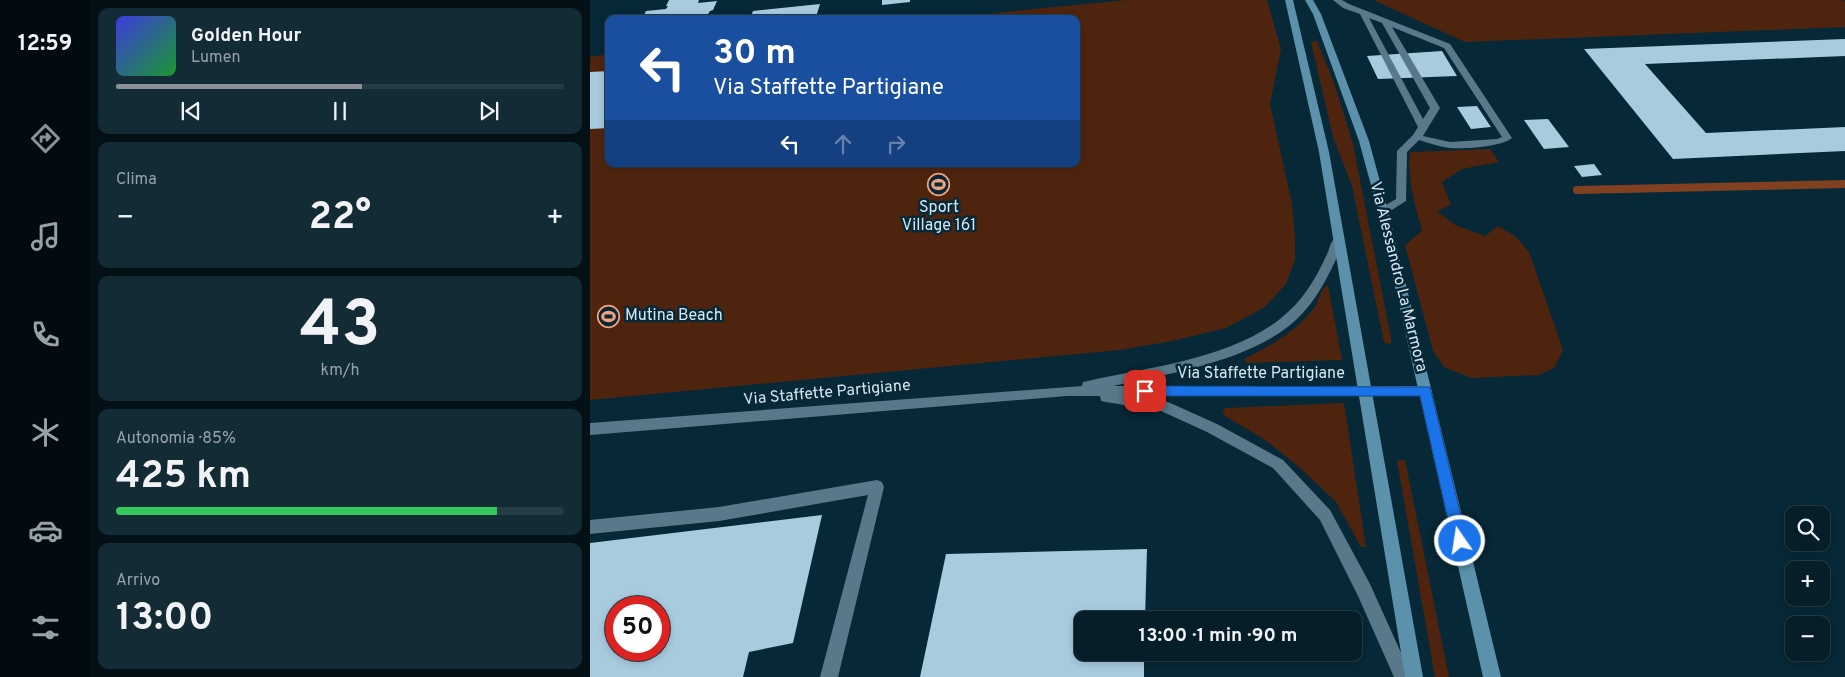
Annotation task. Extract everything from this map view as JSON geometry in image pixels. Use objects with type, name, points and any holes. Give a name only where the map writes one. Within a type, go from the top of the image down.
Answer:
[{"type":"main road","points":[[1289,0],[1324,152],[1414,677]]},
{"type":"main road","name":"Via Alessandro La Marmora","points":[[1309,0],[1317,14],[1364,141],[1383,211],[1492,677]]},
{"type":"street","points":[[1337,0],[1363,13],[1447,46],[1506,135],[1506,138],[1499,142],[1450,145],[1417,137]]},
{"type":"street","points":[[1363,13],[1423,127]]},
{"type":"street","points":[[1383,211],[1402,201],[1402,151],[1417,137],[1435,108],[1385,21]]},
{"type":"street","points":[[1066,391],[1235,350],[1262,336],[1285,323],[1308,298],[1327,268],[1338,241]]},
{"type":"street","name":"Via Staffette Partigiane","points":[[590,429],[1066,391],[1425,391]]},
{"type":"street","name":"Via Staffette Partigiane","points":[[1066,391],[1163,406],[1212,428],[1278,464],[1326,515],[1364,590],[1404,677]]},
{"type":"street","points":[[590,527],[719,514],[877,487],[829,677]]},
{"type":"shaded area","name":"Sport Village 161","points":[[1127,0],[1267,0],[1281,49],[1270,104],[1292,204],[1295,260],[1286,284],[1265,307],[1226,328],[1172,341],[1120,350],[590,400],[590,57],[605,55],[605,167],[1080,167],[1080,15],[974,15]]},
{"type":"shaded area","points":[[1373,0],[1842,0],[1845,2],[1845,27],[1465,42]]},
{"type":"shaded area","points":[[1317,41],[1334,83],[1353,144],[1391,338],[1391,343],[1387,344],[1384,342],[1352,186],[1333,137],[1311,42]]},
{"type":"shaded area","points":[[1490,149],[1499,162],[1462,169],[1442,182],[1451,205],[1437,211],[1455,225],[1485,236],[1498,226],[1515,236],[1529,252],[1563,350],[1554,368],[1539,375],[1471,378],[1444,367],[1433,351],[1405,245],[1422,231],[1414,202],[1409,162],[1410,152]]},
{"type":"shaded area","points":[[1328,285],[1342,360],[1247,363],[1244,359],[1273,344],[1299,324],[1314,308],[1321,292]]},
{"type":"shaded area","points":[[1344,403],[1366,547],[1361,547],[1336,502],[1299,467],[1264,439],[1225,416],[1222,410],[1226,408]]},
{"type":"shaded area","points":[[1405,460],[1449,677],[1435,677],[1397,461]]},
{"type":"building","points":[[669,0],[699,0],[698,3],[717,1],[713,10],[708,14],[644,15],[646,11],[666,9],[668,6],[666,6]]},
{"type":"building","points":[[882,0],[910,0],[910,2],[882,5]]},
{"type":"building","points":[[820,4],[817,15],[752,15],[753,11]]},
{"type":"building","points":[[1845,39],[1845,56],[1645,64],[1706,133],[1845,127],[1845,151],[1673,159],[1584,49]]},
{"type":"building","points":[[1442,51],[1457,76],[1378,79],[1367,56]]},
{"type":"building","points":[[605,71],[605,128],[590,129],[590,72]]},
{"type":"building","points":[[1477,106],[1491,127],[1471,129],[1457,107]]},
{"type":"building","points":[[1548,119],[1569,147],[1544,149],[1524,120]]},
{"type":"building","points":[[1594,164],[1602,175],[1582,177],[1574,166]]},
{"type":"building","points":[[822,515],[793,643],[749,652],[743,677],[590,677],[590,543]]},
{"type":"building","points":[[1147,549],[1145,611],[1074,611],[1074,661],[1144,661],[1144,677],[920,677],[946,554]]},
{"type":"waterway","points":[[1577,190],[1845,184]]},
{"type":"place","name":"Sport Village 161","points":[[939,184]]},
{"type":"place","name":"Mutina Beach","points":[[609,316]]},
{"type":"route","points":[[1145,391],[1425,391],[1460,541]]}]
